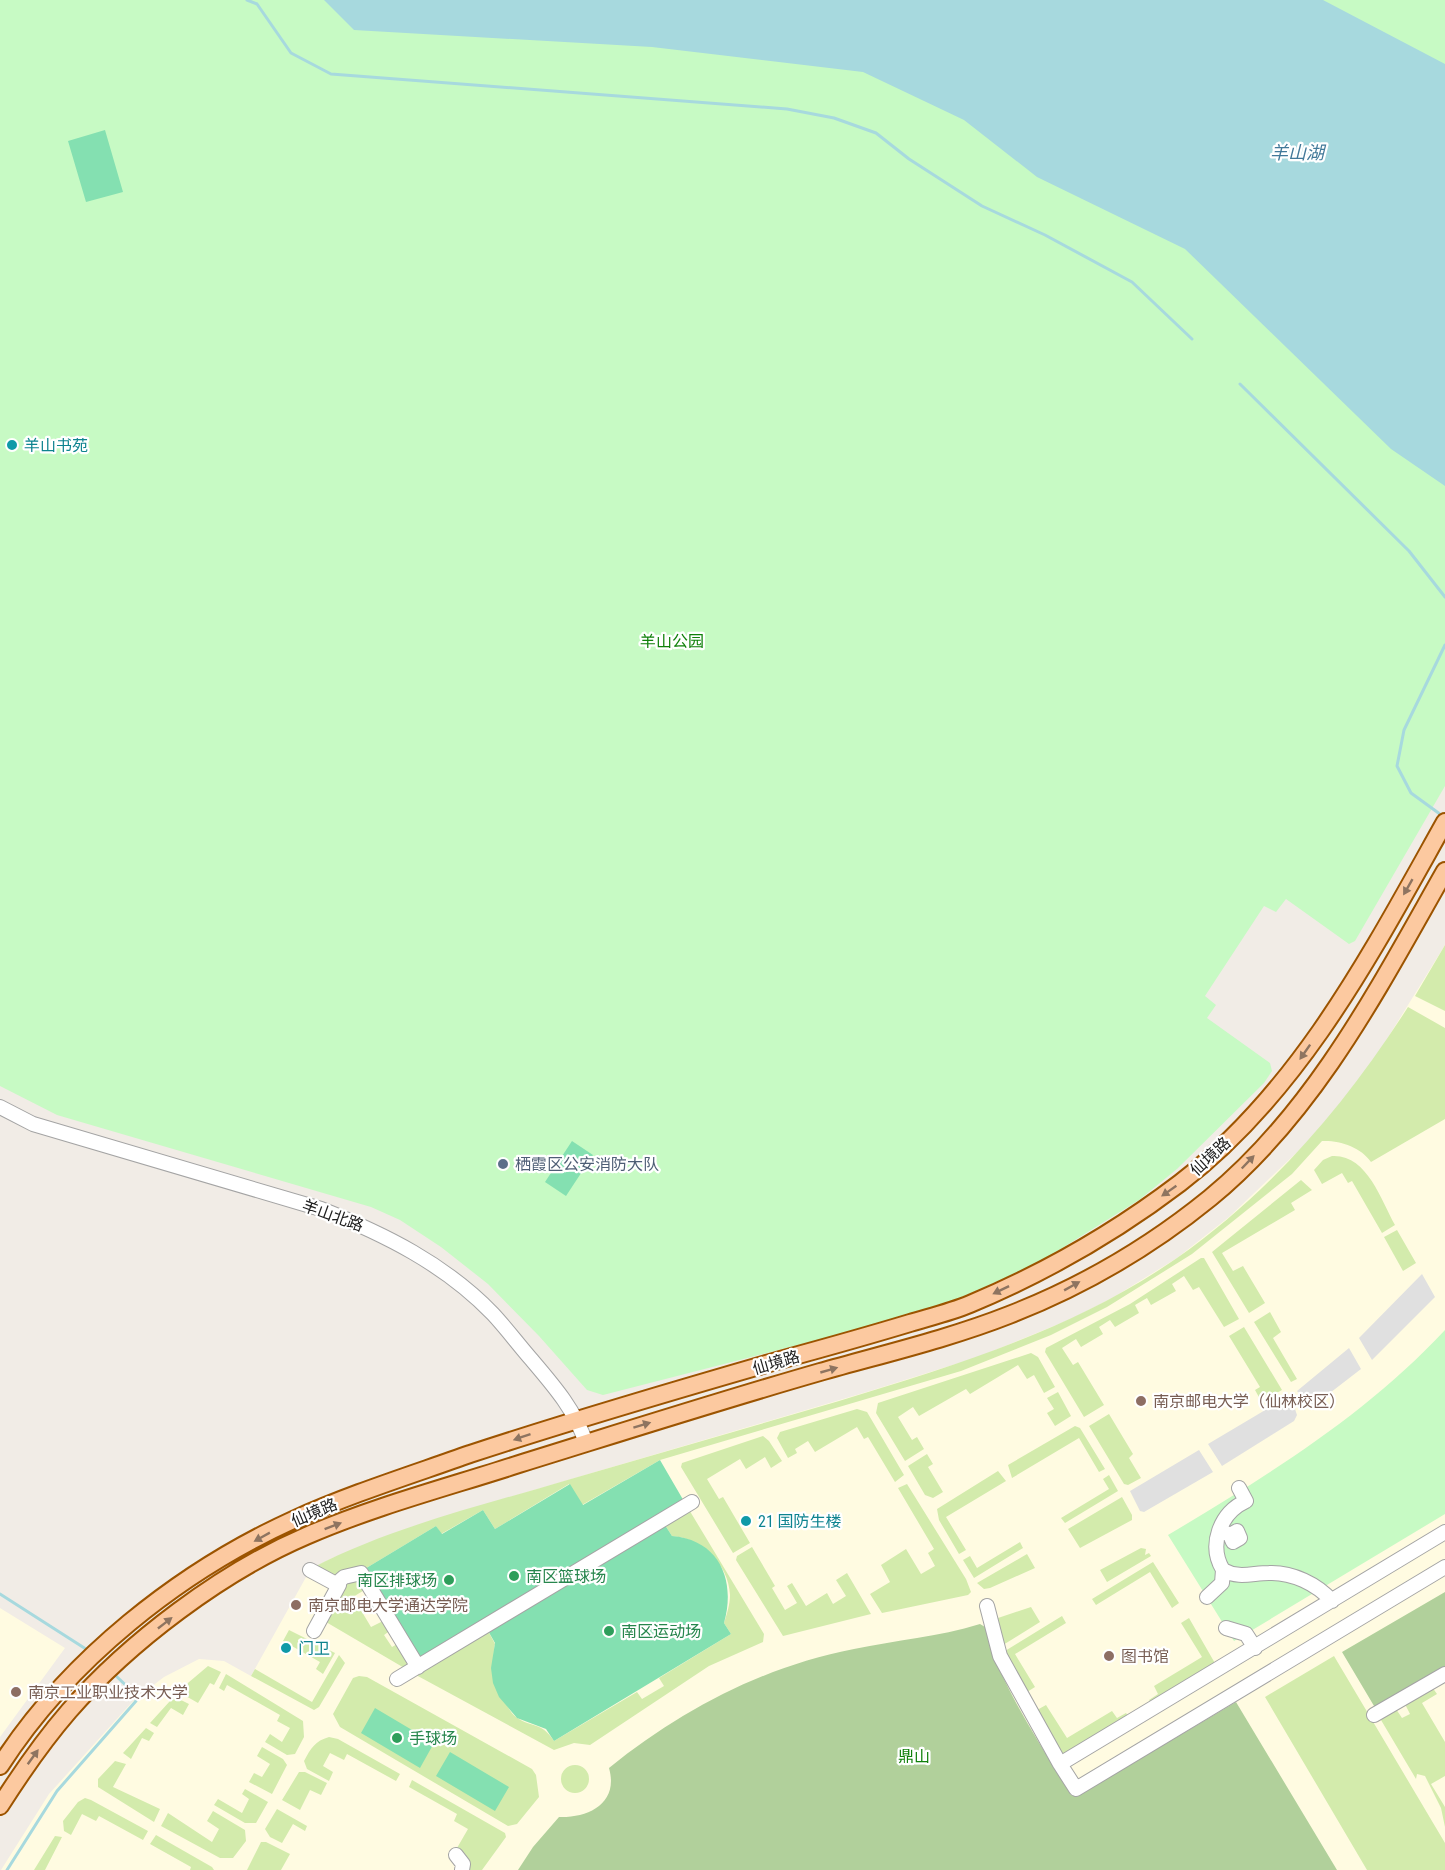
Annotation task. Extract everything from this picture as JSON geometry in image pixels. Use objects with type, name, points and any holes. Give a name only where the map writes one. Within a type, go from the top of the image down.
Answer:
[{"type":"main road","name":"仙境路","points":[[0,1766],[44,1704],[104,1644],[163,1598],[209,1567],[290,1522],[378,1486],[578,1418],[965,1307],[1045,1268],[1124,1222],[1191,1174],[1291,1073],[1356,979],[1441,829]]},
{"type":"main road","name":"仙境路","points":[[0,1806],[70,1709],[120,1660],[214,1588],[280,1548],[362,1514],[586,1443],[965,1331],[1061,1293],[1148,1243],[1213,1196],[1290,1118],[1330,1063],[1380,986],[1445,871]]},
{"type":"street","name":"羊山北路","points":[[0,1107],[33,1124],[321,1209],[366,1227],[412,1251],[460,1285],[492,1313],[578,1418],[586,1443]]},
{"type":"street","points":[[1207,1597],[1222,1583],[1223,1570],[1217,1555],[1216,1544],[1225,1533],[1227,1515],[1246,1501],[1239,1488]]},
{"type":"street","points":[[397,1679],[692,1502]]},
{"type":"street","points":[[1060,1764],[1445,1532]]},
{"type":"street","points":[[310,1570],[339,1585],[314,1631]]},
{"type":"street","points":[[1223,1570],[1238,1576],[1277,1572],[1312,1584],[1332,1601]]},
{"type":"street","points":[[987,1606],[1000,1656],[1076,1789],[1444,1570]]},
{"type":"street","points":[[336,1584],[344,1577],[361,1573],[418,1667]]},
{"type":"street","points":[[1226,1628],[1246,1634],[1255,1647]]},
{"type":"street","points":[[1374,1715],[1445,1674]]},
{"type":"street","points":[[456,1855],[463,1864],[462,1870]]},
{"type":"shaded area","name":"南京邮电大学（仙林校区）","points":[[1445,945],[1445,1870],[1,1870],[49,1794],[134,1700],[164,1677],[199,1659],[224,1661],[251,1676],[310,1570],[332,1558],[433,1520],[978,1357],[1071,1319],[1114,1297],[1177,1258],[1229,1217],[1312,1138],[1371,1065]]},
{"type":"shaded area","points":[[1422,1274],[1435,1297],[1372,1360],[1359,1338]]},
{"type":"shaded area","points":[[1349,1348],[1361,1369],[1313,1406],[1307,1404],[1297,1391]]},
{"type":"shaded area","points":[[1287,1397],[1297,1415],[1294,1421],[1222,1466],[1208,1444]]},
{"type":"shaded area","points":[[1199,1450],[1213,1472],[1144,1512],[1140,1511],[1130,1491]]},
{"type":"shaded area","name":"南京工业职业技术大学","points":[[0,1608],[65,1648],[0,1737]]},
{"type":"green space","name":"羊山公园","points":[[0,0],[1445,0],[1445,786],[1355,941],[1349,944],[1286,899],[1276,912],[1264,906],[1205,996],[1216,1005],[1207,1018],[1270,1063],[1272,1071],[1264,1083],[1177,1169],[1139,1200],[1035,1265],[927,1312],[603,1395],[587,1390],[488,1284],[441,1247],[400,1220],[371,1207],[57,1115],[0,1086]]},
{"type":"green space","points":[[105,130],[123,192],[86,202],[68,141]]},
{"type":"green space","points":[[1445,945],[1445,1011],[1415,996]]},
{"type":"green space","points":[[1408,1007],[1445,1028],[1445,1119],[1371,1162],[1356,1148],[1322,1141],[1292,1174],[1192,1254],[1107,1307],[1051,1335],[961,1371],[660,1460],[582,1505],[569,1484],[495,1529],[483,1510],[441,1534],[436,1526],[363,1570],[335,1581],[312,1568],[373,1541],[436,1518],[839,1401],[971,1359],[1014,1343],[1098,1305],[1177,1258],[1212,1232],[1275,1175],[1333,1111]]},
{"type":"green space","points":[[572,1141],[593,1155],[566,1196],[545,1182]]},
{"type":"green space","points":[[1332,1156],[1344,1157],[1355,1162],[1364,1170],[1395,1225],[1382,1233],[1352,1181],[1348,1183],[1342,1173],[1322,1184],[1314,1170],[1323,1160]]},
{"type":"green space","points":[[1301,1180],[1312,1190],[1291,1203],[1295,1210],[1222,1253],[1233,1271],[1243,1266],[1265,1303],[1249,1313],[1212,1252]]},
{"type":"green space","points":[[1397,1230],[1416,1263],[1403,1271],[1384,1237]]},
{"type":"green space","points":[[1204,1258],[1239,1319],[1224,1327],[1199,1287],[1193,1290],[1184,1276],[1172,1284],[1176,1291],[1151,1305],[1147,1298],[1135,1305],[1139,1313],[1115,1327],[1110,1320],[1099,1327],[1103,1334],[1081,1347],[1076,1339],[1062,1348],[1073,1365],[1078,1362],[1104,1405],[1084,1417],[1045,1352],[1046,1348],[1130,1304]]},
{"type":"green space","points":[[1270,1312],[1281,1332],[1273,1338],[1297,1379],[1291,1382],[1254,1322]]},
{"type":"green space","points":[[1244,1327],[1282,1390],[1273,1395],[1271,1392],[1260,1399],[1255,1390],[1260,1387],[1229,1336]]},
{"type":"green space","points":[[1445,1330],[1445,1514],[1234,1641],[1168,1535],[1278,1467],[1349,1417],[1414,1361]]},
{"type":"green space","points":[[1031,1353],[1038,1357],[1055,1387],[1044,1393],[1034,1375],[1027,1379],[1018,1365],[970,1394],[966,1389],[919,1416],[913,1407],[898,1417],[912,1440],[917,1437],[924,1449],[905,1461],[876,1413],[878,1403]]},
{"type":"green space","points":[[1058,1392],[1071,1416],[1055,1426],[1047,1413],[1054,1409],[1047,1398]]},
{"type":"green space","points":[[857,1409],[867,1412],[904,1475],[895,1482],[868,1437],[864,1439],[857,1427],[815,1452],[808,1441],[795,1449],[797,1453],[788,1458],[777,1438],[780,1432]]},
{"type":"green space","points":[[1109,1414],[1133,1454],[1129,1458],[1141,1478],[1128,1485],[1124,1484],[1089,1426]]},
{"type":"green space","points":[[1075,1426],[1080,1428],[1105,1469],[1099,1472],[1079,1438],[1012,1478],[1008,1465]]},
{"type":"green space","points":[[763,1436],[782,1461],[771,1468],[765,1457],[746,1469],[740,1459],[707,1479],[719,1499],[723,1497],[750,1543],[733,1553],[681,1467],[682,1463]]},
{"type":"green space","points":[[927,1454],[933,1464],[928,1467],[943,1492],[933,1498],[925,1495],[908,1466]]},
{"type":"green space","name":"南区篮球场","points":[[660,1460],[685,1503],[419,1662],[363,1570],[436,1526],[442,1534],[483,1510],[495,1529],[570,1484],[583,1505]]},
{"type":"green space","points":[[998,1471],[1006,1481],[946,1517],[966,1550],[959,1554],[939,1520],[937,1509]]},
{"type":"green space","points":[[1109,1475],[1118,1491],[1065,1523],[1061,1518],[1109,1489],[1103,1479]]},
{"type":"green space","points":[[907,1484],[966,1579],[971,1592],[968,1595],[882,1613],[870,1594],[890,1582],[881,1565],[906,1549],[921,1574],[935,1566],[928,1553],[934,1549],[898,1488]]},
{"type":"green space","points":[[1122,1497],[1132,1515],[1132,1520],[1080,1548],[1068,1529]]},
{"type":"green space","points":[[688,1508],[764,1634],[763,1642],[709,1666],[590,1745],[574,1743],[554,1750],[416,1675],[487,1629],[495,1644],[494,1660],[498,1682],[511,1712],[522,1721],[545,1730],[554,1741],[637,1692],[642,1699],[664,1686],[659,1678],[731,1634],[724,1623],[730,1595],[725,1573],[719,1563],[703,1547],[672,1536],[663,1522]]},
{"type":"green space","name":"南区运动场","points":[[663,1522],[672,1536],[689,1539],[702,1545],[713,1554],[720,1565],[728,1592],[724,1623],[731,1634],[554,1741],[546,1729],[517,1718],[499,1697],[493,1683],[491,1668],[495,1643],[487,1629]]},
{"type":"green space","points":[[1020,1542],[1023,1548],[974,1578],[963,1560],[970,1556],[977,1568]]},
{"type":"green space","points":[[752,1547],[775,1586],[772,1588],[785,1610],[797,1603],[787,1586],[792,1583],[806,1606],[827,1593],[833,1604],[846,1596],[836,1580],[847,1573],[871,1614],[783,1636],[736,1560],[737,1556]]},
{"type":"green space","points":[[1141,1548],[1146,1549],[1145,1555],[1149,1553],[1151,1556],[1107,1582],[1100,1570]]},
{"type":"green space","points":[[1027,1554],[1035,1568],[990,1588],[984,1589],[977,1583]]},
{"type":"green space","points":[[1153,1562],[1179,1603],[1172,1608],[1150,1572],[1096,1605],[1092,1599]]},
{"type":"green space","points":[[356,1576],[366,1589],[353,1597],[371,1627],[385,1620],[391,1630],[384,1635],[392,1647],[399,1643],[413,1665],[406,1669],[326,1622],[343,1586]]},
{"type":"green space","points":[[1445,1592],[1445,1671],[1377,1711],[1342,1652]]},
{"type":"green space","points":[[1031,1607],[1040,1622],[1003,1645],[998,1618]]},
{"type":"green space","points":[[1062,1616],[1066,1623],[1015,1654],[1035,1687],[1027,1692],[1005,1651]]},
{"type":"green space","points":[[1189,1618],[1216,1665],[1153,1706],[1149,1700],[1158,1694],[1154,1686],[1202,1657],[1181,1623]]},
{"type":"green space","name":"鼎山","points":[[980,1624],[985,1627],[992,1650],[1011,1693],[1071,1795],[1077,1796],[1236,1702],[1337,1870],[518,1870],[533,1847],[559,1817],[581,1815],[599,1806],[610,1791],[609,1768],[665,1727],[724,1694],[755,1679],[820,1657]]},
{"type":"green space","points":[[289,1630],[335,1653],[323,1674],[316,1669],[320,1662],[283,1641]]},
{"type":"green space","points":[[339,1655],[345,1663],[319,1707],[314,1710],[251,1676],[255,1669],[312,1702]]},
{"type":"green space","points":[[1334,1656],[1445,1843],[1445,1870],[1367,1870],[1265,1697]]},
{"type":"green space","points":[[208,1666],[221,1672],[214,1685],[210,1683],[198,1703],[184,1695],[182,1688]]},
{"type":"green space","points":[[226,1674],[303,1721],[304,1737],[295,1754],[287,1755],[265,1742],[270,1734],[282,1742],[290,1728],[277,1721],[280,1715],[227,1685],[224,1691],[219,1688]]},
{"type":"green space","points":[[367,1677],[532,1769],[536,1775],[539,1797],[517,1824],[508,1826],[340,1727],[333,1714],[353,1678]]},
{"type":"green space","points":[[1432,1687],[1437,1694],[1422,1703],[1445,1742],[1445,1776],[1431,1784],[1445,1807],[1445,1827],[1441,1808],[1425,1776],[1417,1774],[1416,1779],[1381,1720],[1396,1709],[1402,1718],[1410,1714],[1405,1704]]},
{"type":"green space","points":[[177,1698],[189,1704],[183,1715],[171,1708],[157,1727],[150,1723],[170,1701]]},
{"type":"green space","points":[[1046,1705],[1067,1738],[1112,1711],[1117,1718],[1126,1713],[1130,1719],[1066,1755],[1061,1752],[1037,1710]]},
{"type":"green space","name":"手球场","points":[[375,1708],[434,1743],[420,1768],[361,1733]]},
{"type":"green space","points":[[146,1728],[154,1733],[149,1741],[142,1738],[131,1759],[123,1753]]},
{"type":"green space","points":[[329,1737],[338,1739],[400,1774],[396,1781],[347,1754],[344,1760],[330,1753],[323,1766],[333,1772],[329,1781],[307,1769],[304,1761],[311,1749]]},
{"type":"green space","points":[[262,1747],[283,1759],[287,1765],[272,1794],[249,1782],[254,1773],[262,1777],[270,1764],[257,1756]]},
{"type":"green space","name":"手球场","points":[[450,1752],[509,1787],[495,1811],[436,1776]]},
{"type":"green space","points":[[115,1761],[126,1764],[113,1787],[160,1809],[154,1822],[98,1787],[98,1779]]},
{"type":"green space","points":[[575,1765],[585,1769],[589,1779],[585,1789],[575,1793],[565,1789],[561,1779],[565,1769]]},
{"type":"green space","points":[[299,1772],[305,1772],[327,1783],[321,1795],[310,1790],[300,1810],[282,1800]]},
{"type":"green space","points":[[412,1780],[505,1833],[506,1837],[482,1870],[468,1870],[470,1866],[465,1854],[457,1848],[468,1829],[454,1821],[457,1814],[409,1787]]},
{"type":"green space","points":[[245,1789],[268,1802],[256,1823],[245,1823],[214,1805],[218,1799],[242,1813],[249,1799],[242,1794]]},
{"type":"green space","points":[[85,1798],[148,1831],[143,1840],[99,1816],[96,1821],[82,1814],[71,1835],[64,1831],[63,1821],[78,1802]]},
{"type":"green space","points":[[277,1809],[307,1826],[305,1831],[293,1824],[282,1843],[270,1837],[265,1829]]},
{"type":"green space","points":[[213,1811],[245,1830],[246,1841],[233,1858],[220,1858],[161,1826],[168,1813],[212,1842],[219,1829],[207,1821]]},
{"type":"green space","points":[[156,1835],[214,1870],[190,1870],[191,1867],[150,1844]]},
{"type":"green space","points":[[55,1836],[62,1837],[45,1870],[34,1870]]},
{"type":"green space","points":[[261,1842],[266,1842],[290,1854],[281,1870],[247,1870]]},
{"type":"water","name":"羊山湖","points":[[324,0],[1323,0],[1445,64],[1445,486],[1391,449],[1185,249],[1037,177],[964,120],[863,72],[652,47],[354,30]]},
{"type":"waterway","points":[[247,0],[257,4],[291,53],[331,74],[787,109],[834,118],[876,133],[909,159],[982,206],[1045,235],[1132,282],[1192,339]]},
{"type":"waterway","points":[[1240,384],[1409,551],[1445,597]]},
{"type":"waterway","points":[[1444,817],[1411,793],[1397,766],[1404,730],[1445,645]]},
{"type":"waterway","points":[[0,1594],[89,1651]]},
{"type":"waterway","points":[[7,1870],[57,1791],[136,1701],[136,1695],[114,1674]]},
{"type":"place","name":"羊山书苑","points":[[12,445]]},
{"type":"place","name":"栖霞区公安消防大队","points":[[503,1164]]},
{"type":"place","name":"南京邮电大学（仙林校区）","points":[[1141,1401]]},
{"type":"place","name":"21 国防生楼","points":[[746,1521]]},
{"type":"place","name":"南区篮球场","points":[[514,1576]]},
{"type":"place","name":"南区排球场","points":[[449,1580]]},
{"type":"place","name":"南京邮电大学通达学院","points":[[296,1605]]},
{"type":"place","name":"南区运动场","points":[[609,1631]]},
{"type":"place","name":"门卫","points":[[286,1648]]},
{"type":"place","name":"图书馆","points":[[1109,1656]]},
{"type":"place","name":"南京工业职业技术大学","points":[[16,1692]]},
{"type":"place","name":"手球场","points":[[397,1738]]}]
